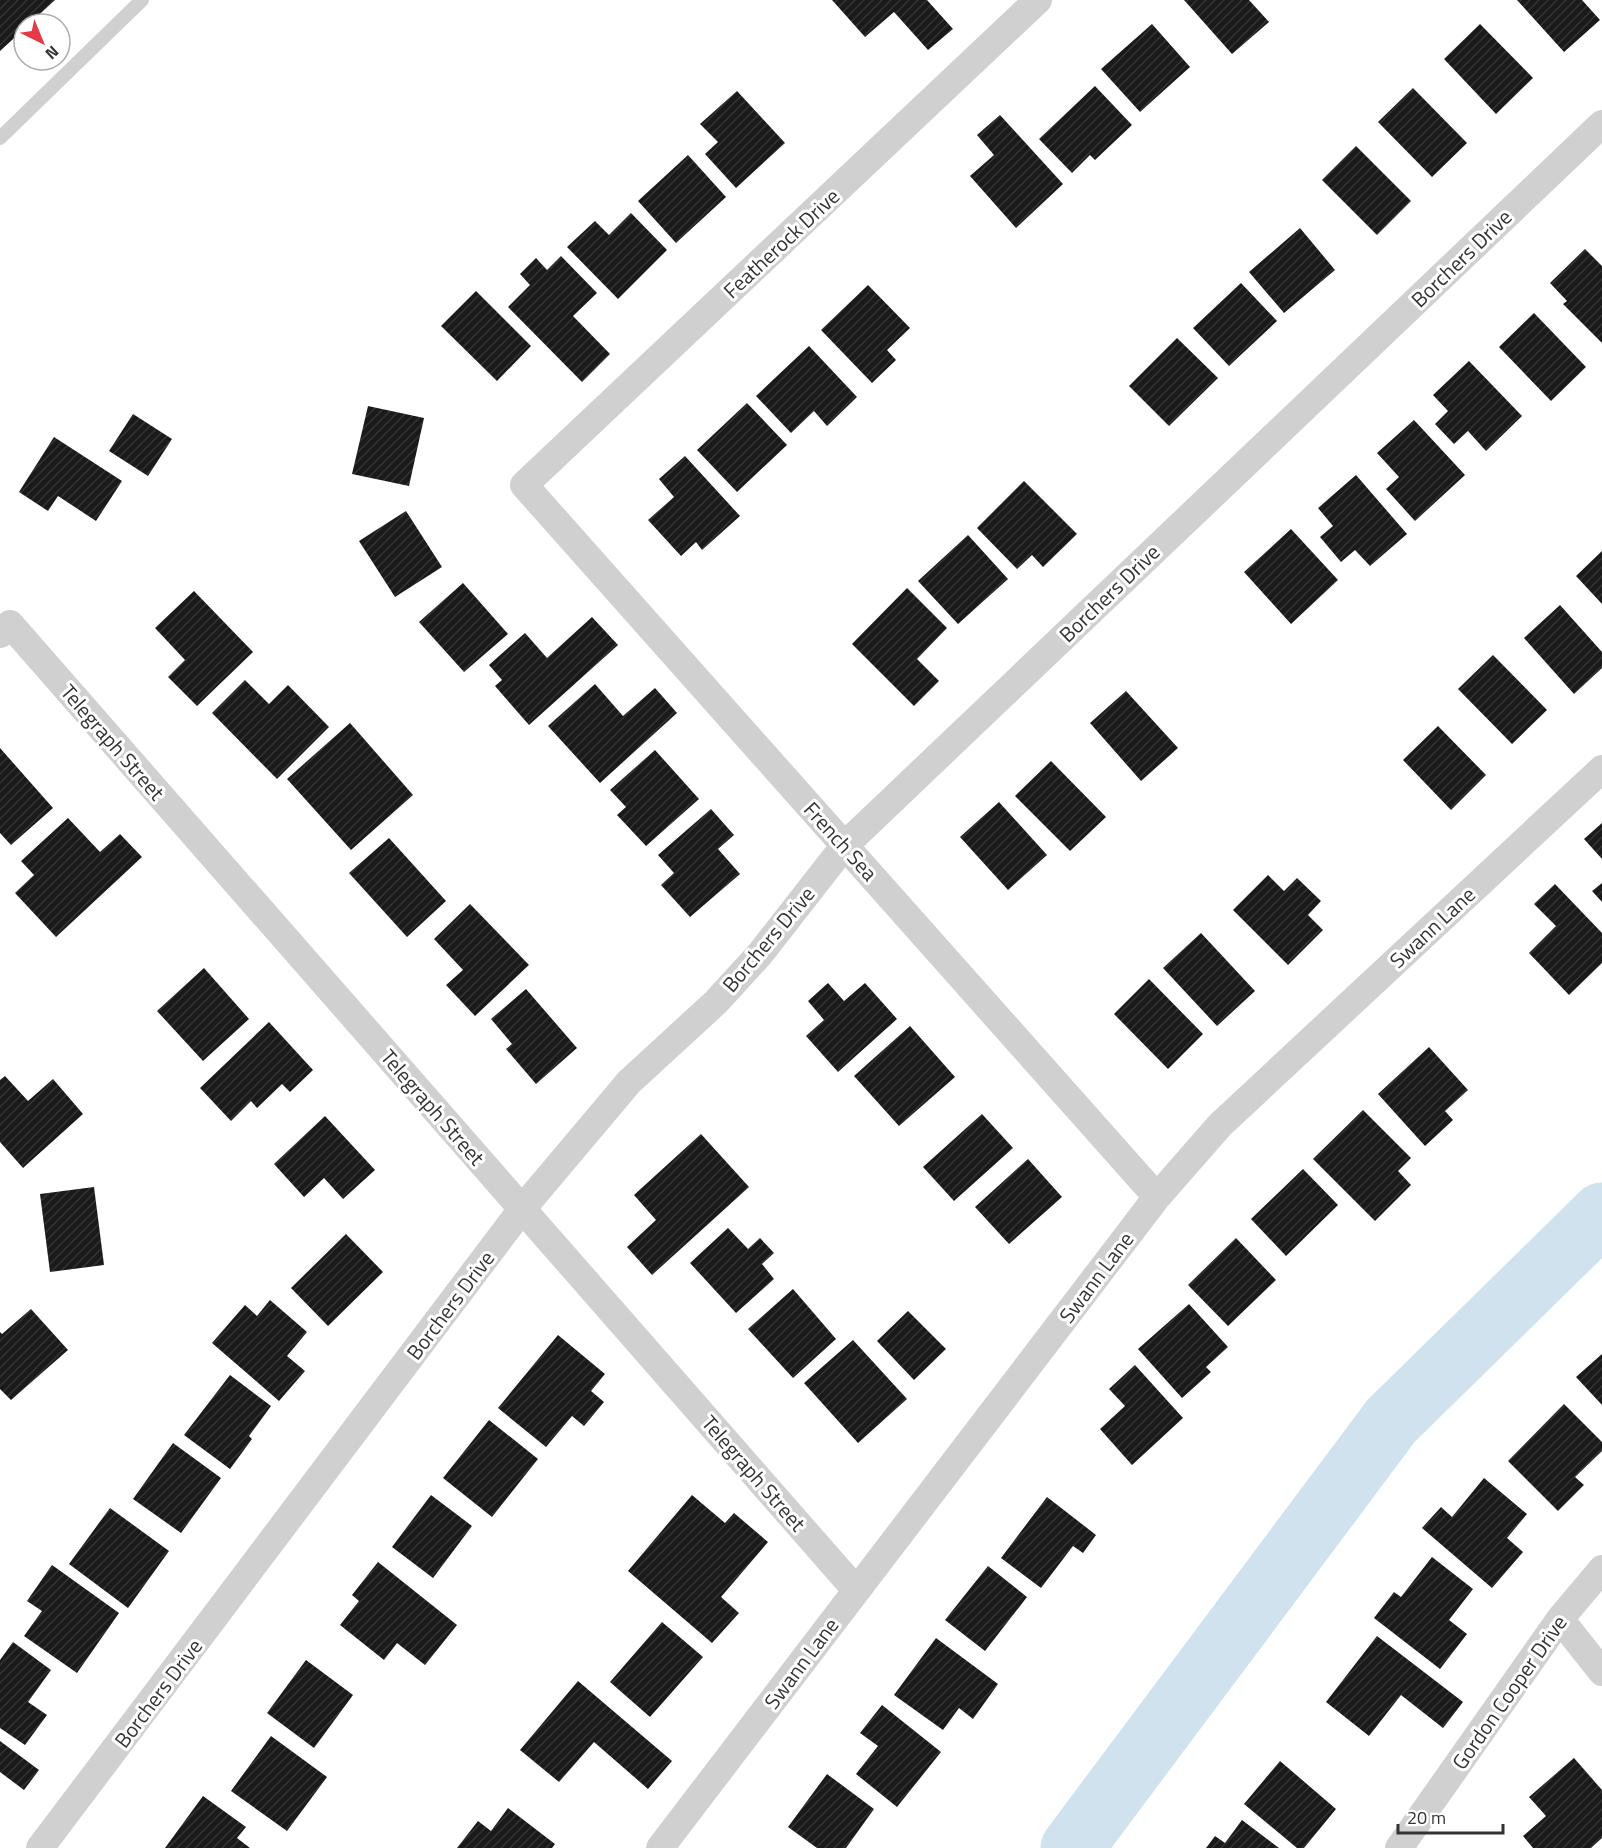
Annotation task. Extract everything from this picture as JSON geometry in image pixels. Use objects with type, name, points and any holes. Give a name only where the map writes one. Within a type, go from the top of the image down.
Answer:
[{"type":"street","name":"Featherock Drive","points":[[524,485],[1038,0]]},
{"type":"street","name":"Borchers Drive","points":[[40,1848],[522,1209],[628,1082],[716,1002],[760,954],[845,845],[1602,124]]},
{"type":"street","name":"French Sea","points":[[524,485],[1157,1197]]},
{"type":"street","name":"Telegraph Street","points":[[5,629],[522,1209],[856,1590]]},
{"type":"street","name":"Swann Lane","points":[[660,1848],[1157,1197],[1220,1125],[1602,769]]},
{"type":"street","name":"Gordon Cooper Drive","points":[[1399,1848],[1560,1619],[1602,1569]]},
{"type":"street","points":[[1560,1619],[1602,1672]]},
{"type":"lane","points":[[0,138],[142,0]]},
{"type":"building","points":[[0,0],[55,0],[42,12],[12,12],[12,40],[0,51]]},
{"type":"building","points":[[832,0],[927,0],[953,29],[928,50],[894,12],[865,37]]},
{"type":"building","points":[[1184,0],[1249,0],[1269,22],[1232,54]]},
{"type":"building","points":[[1517,0],[1582,0],[1600,20],[1564,52]]},
{"type":"building","points":[[1152,24],[1190,67],[1140,112],[1101,69]]},
{"type":"building","points":[[1480,24],[1533,78],[1496,114],[1444,59]]},
{"type":"building","points":[[1095,86],[1132,125],[1095,160],[1090,155],[1072,173],[1039,139]]},
{"type":"building","points":[[1413,88],[1467,143],[1432,177],[1378,122]]},
{"type":"building","points":[[737,91],[785,143],[736,188],[705,154],[718,142],[700,124]]},
{"type":"building","points":[[1000,115],[1063,184],[1016,228],[970,176],[994,155],[977,135]]},
{"type":"building","points":[[1356,146],[1411,201],[1377,235],[1322,180]]},
{"type":"building","points":[[688,155],[726,197],[676,243],[638,201]]},
{"type":"building","points":[[631,213],[667,250],[618,299],[567,247],[595,221],[609,235]]},
{"type":"building","points":[[1300,228],[1335,270],[1284,313],[1249,272]]},
{"type":"building","points":[[1585,249],[1602,266],[1602,343],[1563,304],[1567,301],[1550,283]]},
{"type":"building","points":[[561,256],[597,293],[573,316],[610,354],[582,382],[508,307],[530,285],[520,274],[536,258],[547,270]]},
{"type":"building","points":[[1241,283],[1277,321],[1229,366],[1193,328]]},
{"type":"building","points":[[868,285],[910,328],[887,350],[896,360],[872,383],[821,330]]},
{"type":"building","points":[[476,291],[531,346],[497,381],[441,326]]},
{"type":"building","points":[[1534,313],[1586,367],[1551,401],[1499,347]]},
{"type":"building","points":[[1177,338],[1218,378],[1169,426],[1129,386]]},
{"type":"building","points":[[809,346],[857,397],[827,426],[814,411],[791,433],[756,396]]},
{"type":"building","points":[[1469,361],[1522,416],[1486,451],[1468,431],[1454,444],[1435,424],[1448,411],[1433,395]]},
{"type":"building","points":[[747,403],[787,445],[737,492],[697,450]]},
{"type":"building","points":[[368,406],[424,418],[409,486],[352,474]]},
{"type":"building","points":[[133,414],[172,439],[148,476],[109,451]]},
{"type":"building","points":[[1414,420],[1465,475],[1415,521],[1386,489],[1399,477],[1377,453]]},
{"type":"building","points":[[54,437],[122,481],[96,521],[58,496],[48,511],[19,492]]},
{"type":"building","points":[[685,456],[740,516],[702,550],[696,542],[681,556],[648,520],[674,497],[659,479]]},
{"type":"building","points":[[1356,475],[1407,534],[1370,566],[1355,550],[1341,562],[1320,537],[1333,526],[1318,508]]},
{"type":"building","points":[[1024,481],[1077,534],[1043,567],[1032,555],[1017,569],[977,528]]},
{"type":"building","points":[[406,511],[442,567],[395,597],[359,541]]},
{"type":"building","points":[[1291,529],[1338,580],[1291,624],[1244,572]]},
{"type":"building","points":[[968,535],[1008,579],[958,624],[918,581]]},
{"type":"building","points":[[1602,551],[1602,604],[1576,576]]},
{"type":"building","points":[[463,583],[508,634],[464,672],[419,622]]},
{"type":"building","points":[[907,588],[947,628],[917,659],[939,681],[914,706],[852,644]]},
{"type":"building","points":[[194,591],[253,652],[197,706],[168,677],[185,660],[155,628]]},
{"type":"building","points":[[1560,605],[1602,652],[1602,668],[1574,694],[1524,638]]},
{"type":"building","points":[[592,617],[618,645],[529,725],[495,686],[502,680],[489,665],[525,633],[547,658]]},
{"type":"building","points":[[1493,655],[1547,710],[1512,744],[1458,689]]},
{"type":"building","points":[[245,680],[269,704],[288,685],[329,727],[277,779],[212,713]]},
{"type":"building","points":[[595,684],[623,716],[655,688],[677,713],[600,783],[548,726]]},
{"type":"building","points":[[1126,691],[1178,748],[1141,781],[1090,723]]},
{"type":"building","points":[[350,723],[413,795],[351,850],[287,779]]},
{"type":"building","points":[[1438,726],[1486,775],[1451,810],[1403,760]]},
{"type":"building","points":[[0,748],[53,808],[11,845],[0,833]]},
{"type":"building","points":[[655,750],[699,799],[646,846],[617,815],[626,807],[610,790]]},
{"type":"building","points":[[1051,761],[1106,817],[1070,851],[1015,796]]},
{"type":"building","points":[[999,802],[1047,855],[1008,890],[960,837]]},
{"type":"building","points":[[711,809],[734,835],[718,849],[740,874],[690,917],[661,885],[674,873],[658,855]]},
{"type":"building","points":[[68,818],[100,852],[120,834],[142,857],[56,937],[15,893],[34,875],[21,861]]},
{"type":"building","points":[[1602,823],[1602,859],[1584,839]]},
{"type":"building","points":[[389,838],[446,901],[407,937],[349,873]]},
{"type":"building","points":[[1268,875],[1284,891],[1297,878],[1321,901],[1308,915],[1323,930],[1288,965],[1233,910]]},
{"type":"building","points":[[1602,883],[1602,902],[1592,891]]},
{"type":"building","points":[[1555,884],[1602,933],[1602,963],[1569,995],[1529,953],[1556,926],[1534,904]]},
{"type":"building","points":[[470,904],[529,965],[475,1016],[446,985],[463,970],[434,939]]},
{"type":"building","points":[[1201,933],[1255,991],[1217,1026],[1163,968]]},
{"type":"building","points":[[204,968],[249,1019],[203,1061],[157,1011]]},
{"type":"building","points":[[1149,979],[1203,1034],[1168,1069],[1114,1014]]},
{"type":"building","points":[[828,983],[844,1001],[865,983],[897,1019],[838,1072],[806,1036],[824,1020],[808,1001]]},
{"type":"building","points":[[526,989],[577,1048],[536,1084],[506,1049],[512,1044],[491,1019]]},
{"type":"building","points":[[269,1022],[313,1070],[290,1092],[282,1084],[257,1108],[251,1101],[231,1121],[200,1088]]},
{"type":"building","points":[[910,1026],[955,1077],[899,1126],[854,1076]]},
{"type":"building","points":[[1429,1047],[1468,1090],[1445,1111],[1453,1120],[1425,1146],[1378,1094]]},
{"type":"building","points":[[5,1076],[28,1101],[53,1079],[83,1114],[23,1168],[0,1142],[0,1080]]},
{"type":"building","points":[[1363,1110],[1411,1158],[1398,1171],[1411,1185],[1375,1221],[1313,1159]]},
{"type":"building","points":[[982,1114],[1013,1148],[954,1201],[923,1167]]},
{"type":"building","points":[[325,1116],[375,1170],[343,1199],[324,1178],[304,1197],[274,1164]]},
{"type":"building","points":[[701,1134],[749,1187],[652,1275],[627,1247],[656,1220],[634,1195]]},
{"type":"building","points":[[1028,1159],[1062,1197],[1009,1244],[975,1207]]},
{"type":"building","points":[[1303,1169],[1338,1205],[1286,1256],[1251,1219]]},
{"type":"building","points":[[94,1187],[104,1265],[50,1272],[40,1194]]},
{"type":"building","points":[[728,1228],[748,1249],[760,1238],[774,1253],[762,1264],[774,1279],[736,1313],[690,1263]]},
{"type":"building","points":[[346,1234],[383,1272],[328,1326],[291,1288]]},
{"type":"building","points":[[1236,1238],[1276,1280],[1228,1326],[1188,1285]]},
{"type":"building","points":[[793,1289],[836,1339],[793,1378],[748,1329]]},
{"type":"building","points":[[270,1300],[307,1332],[287,1356],[305,1371],[279,1401],[212,1343],[245,1305],[257,1316]]},
{"type":"building","points":[[1189,1304],[1228,1347],[1206,1367],[1211,1372],[1182,1398],[1138,1349]]},
{"type":"building","points":[[31,1309],[68,1350],[11,1400],[0,1389],[0,1332],[2,1334]]},
{"type":"building","points":[[908,1311],[946,1349],[914,1380],[877,1341]]},
{"type":"building","points":[[558,1335],[605,1374],[591,1391],[604,1402],[584,1426],[572,1416],[546,1447],[498,1408]]},
{"type":"building","points":[[853,1340],[907,1399],[858,1443],[804,1383]]},
{"type":"building","points":[[1602,1354],[1602,1405],[1576,1377]]},
{"type":"building","points":[[1135,1365],[1183,1418],[1132,1465],[1100,1429],[1125,1406],[1109,1389]]},
{"type":"building","points":[[230,1375],[271,1406],[249,1436],[252,1439],[230,1469],[184,1435]]},
{"type":"building","points":[[1564,1404],[1602,1442],[1602,1451],[1575,1477],[1584,1485],[1558,1511],[1508,1461]]},
{"type":"building","points":[[489,1420],[538,1459],[492,1517],[443,1478]]},
{"type":"building","points":[[173,1443],[221,1478],[181,1533],[133,1499]]},
{"type":"building","points":[[1484,1478],[1527,1514],[1507,1538],[1523,1552],[1492,1588],[1422,1528],[1441,1507],[1452,1517]]},
{"type":"building","points":[[431,1495],[472,1526],[433,1578],[392,1547]]},
{"type":"building","points":[[692,1495],[725,1523],[734,1513],[768,1542],[721,1597],[739,1613],[712,1643],[628,1571]]},
{"type":"building","points":[[1047,1497],[1096,1535],[1083,1553],[1073,1546],[1041,1588],[1001,1558]]},
{"type":"building","points":[[110,1508],[169,1551],[128,1608],[69,1564]]},
{"type":"building","points":[[1432,1557],[1473,1589],[1449,1620],[1467,1634],[1440,1669],[1374,1618],[1394,1592],[1401,1597]]},
{"type":"building","points":[[378,1562],[457,1625],[425,1665],[397,1643],[384,1660],[340,1625],[359,1601],[352,1595]]},
{"type":"building","points":[[52,1565],[119,1613],[77,1673],[24,1636],[42,1611],[27,1601]]},
{"type":"building","points":[[988,1566],[1027,1597],[985,1651],[945,1620]]},
{"type":"building","points":[[662,1622],[703,1657],[650,1717],[610,1682]]},
{"type":"building","points":[[1377,1636],[1463,1702],[1443,1728],[1401,1695],[1369,1736],[1326,1702]]},
{"type":"building","points":[[936,1638],[998,1684],[973,1719],[959,1708],[943,1730],[894,1695]]},
{"type":"building","points":[[13,1642],[51,1670],[28,1702],[47,1715],[25,1745],[0,1728],[0,1660]]},
{"type":"building","points":[[306,1660],[353,1695],[314,1748],[267,1713]]},
{"type":"building","points":[[578,1681],[672,1761],[648,1789],[594,1742],[559,1782],[520,1750]]},
{"type":"building","points":[[882,1705],[941,1752],[897,1807],[856,1774],[878,1746],[860,1733]]},
{"type":"building","points":[[271,1736],[327,1777],[287,1831],[231,1791]]},
{"type":"building","points":[[0,1741],[39,1770],[24,1790],[0,1772]]},
{"type":"building","points":[[1574,1758],[1602,1790],[1602,1838],[1591,1848],[1533,1848],[1523,1836],[1546,1816],[1529,1797]]},
{"type":"building","points":[[1280,1761],[1336,1809],[1304,1848],[1297,1848],[1244,1804]]},
{"type":"building","points":[[827,1774],[874,1809],[846,1848],[817,1848],[788,1827]]},
{"type":"building","points":[[203,1796],[246,1827],[237,1838],[250,1848],[165,1848]]},
{"type":"building","points":[[508,1808],[555,1844],[552,1848],[457,1848],[478,1821],[491,1831]]},
{"type":"building","points":[[1242,1820],[1279,1848],[1206,1848],[1215,1836],[1225,1843]]},
{"type":"waterway","points":[[1072,1848],[1391,1421],[1602,1214]]}]
